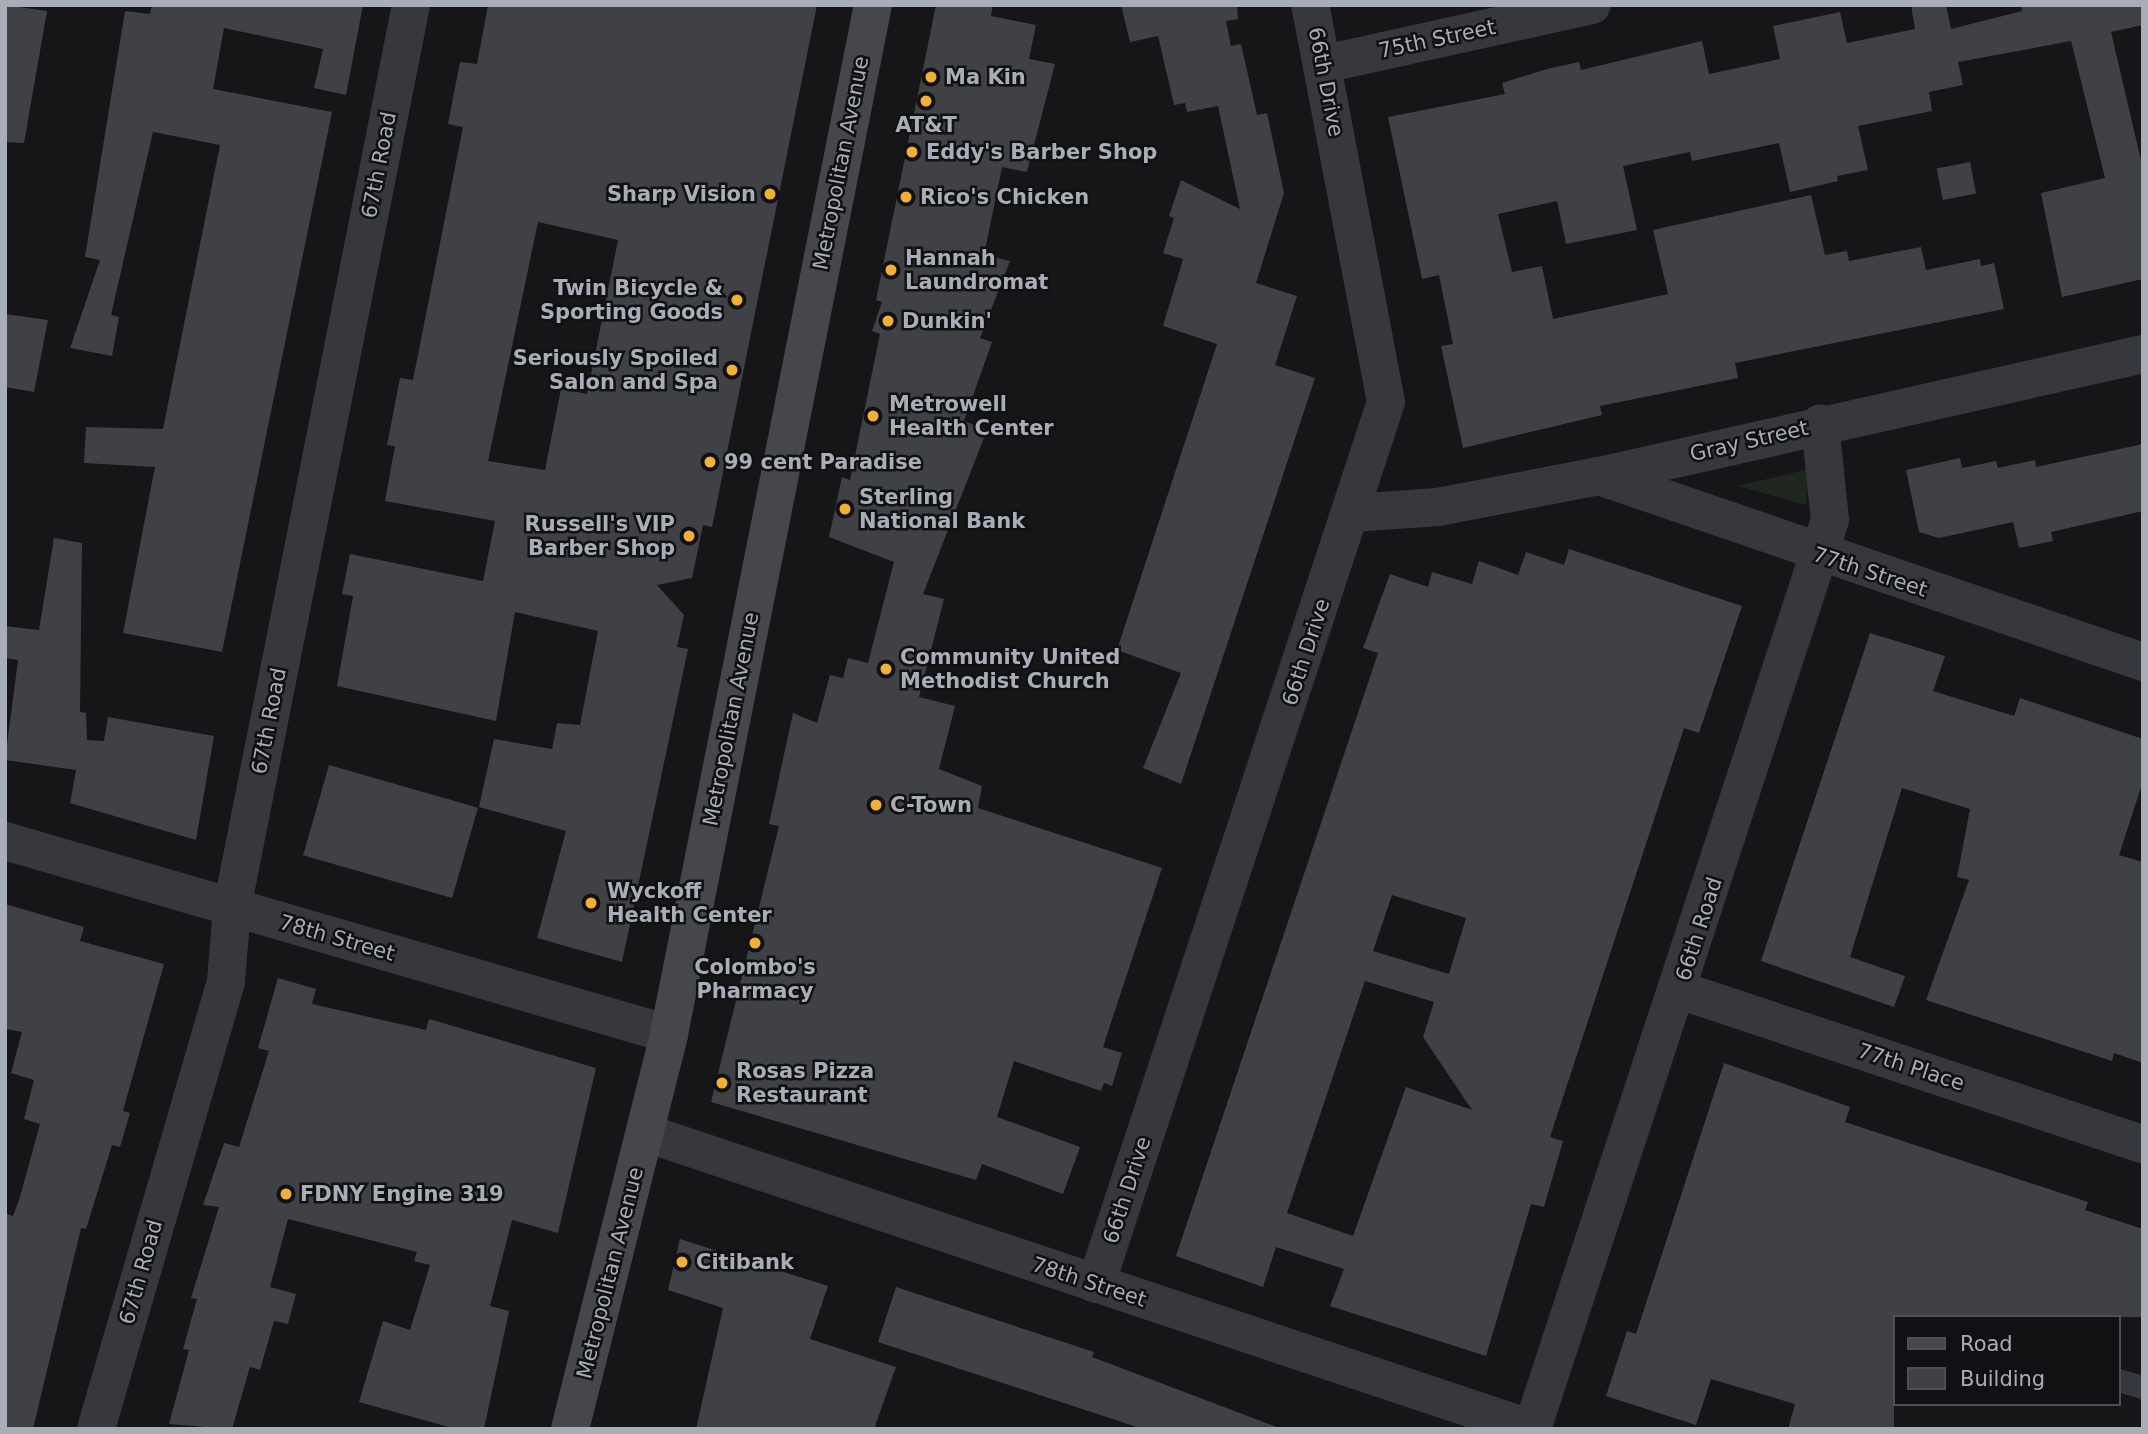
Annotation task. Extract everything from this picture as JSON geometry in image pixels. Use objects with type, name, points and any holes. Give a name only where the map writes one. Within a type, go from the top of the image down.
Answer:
[{"type":"main road","name":"Metropolitan Avenue","points":[[570,1429],[646,1133],[668,1034],[873,5]]},
{"type":"street","name":"67th Road","points":[[96,1429],[226,981],[232,908],[411,5]]},
{"type":"street","name":"66th Drive","points":[[1096,1284],[1353,513],[1386,402],[1324,64],[1310,5]]},
{"type":"street","name":"75th Street","points":[[1324,64],[1592,5]]},
{"type":"street","name":"Gray Street","points":[[1353,513],[1438,507],[1599,476],[1820,424],[2143,354]]},
{"type":"street","name":"66th Road","points":[[1532,1429],[1679,990],[1833,509],[1820,424]]},
{"type":"street","name":"77th Street","points":[[1599,476],[1819,556],[2143,662]]},
{"type":"street","name":"78th Street","points":[[5,841],[668,1034]]},
{"type":"street","name":"77th Place","points":[[1679,990],[2143,1144]]},
{"type":"street","name":"78th Street","points":[[646,1133],[1532,1429]]},
{"type":"lane","points":[[2120,1381],[2143,1387]]},
{"type":"shaded area","points":[[1810,469],[1806,505],[1737,486]]},
{"type":"building","points":[[5,5],[47,11],[24,143],[5,142]]},
{"type":"building","points":[[152,5],[363,5],[346,95],[314,88],[323,49],[224,28],[213,89],[332,112],[222,652],[123,633],[155,467],[84,463],[86,427],[163,429],[220,145],[153,132],[111,315],[119,317],[112,356],[70,348],[100,260],[85,257],[125,11],[150,14]]},
{"type":"building","points":[[488,5],[817,5],[712,527],[703,525],[692,578],[657,585],[684,615],[677,647],[688,649],[622,962],[537,938],[566,831],[479,807],[494,739],[552,749],[557,723],[580,725],[598,631],[515,612],[496,721],[337,686],[353,596],[342,594],[350,554],[483,581],[495,521],[385,501],[395,446],[387,445],[400,378],[413,380],[463,127],[448,124],[460,62],[477,64]],"holes":[[[538,222],[618,240],[587,394],[561,389],[545,470],[488,461]]]},
{"type":"building","points":[[936,5],[993,5],[991,16],[1036,25],[1029,59],[1055,64],[1027,172],[1002,167],[984,255],[1010,261],[980,338],[992,342],[964,421],[987,430],[923,594],[944,599],[919,697],[955,706],[939,769],[982,786],[978,808],[1162,868],[1103,1047],[1122,1053],[1112,1086],[1104,1083],[1101,1091],[1014,1061],[997,1117],[1080,1147],[1063,1194],[982,1164],[976,1180],[711,1102],[779,826],[769,824],[793,713],[817,723],[830,675],[843,678],[848,658],[868,663],[894,562],[829,537],[842,477],[850,480],[880,334],[872,331],[882,302],[876,300]]},
{"type":"building","points":[[1121,5],[1237,5],[1238,19],[1226,21],[1231,46],[1241,44],[1257,115],[1267,113],[1284,193],[1256,283],[1297,296],[1275,365],[1315,378],[1181,784],[1143,768],[1181,673],[1117,650],[1217,344],[1163,326],[1183,259],[1163,253],[1174,218],[1169,216],[1181,180],[1240,209],[1218,106],[1187,112],[1185,103],[1174,105],[1158,36],[1130,42]]},
{"type":"building","points":[[1911,5],[1946,5],[1951,29],[2022,11],[2021,5],[2143,5],[2143,25],[2111,32],[2143,169],[2143,279],[2062,297],[2041,193],[2105,178],[2071,41],[1958,62],[1963,85],[1929,92],[1932,111],[1858,126],[1868,170],[1837,176],[1838,181],[1790,192],[1779,143],[1692,161],[1690,152],[1623,166],[1637,230],[1566,244],[1557,201],[1498,214],[1512,272],[1542,266],[1553,319],[1668,294],[1653,230],[1811,195],[1825,255],[1847,251],[1849,261],[1921,247],[1926,270],[1980,259],[1981,266],[1994,263],[2004,309],[1735,363],[1738,378],[1600,406],[1602,415],[1463,448],[1441,346],[1453,344],[1439,275],[1422,279],[1388,117],[1505,94],[1502,83],[1547,69],[1579,62],[1581,70],[1702,41],[1709,74],[1780,59],[1773,26],[1840,12],[1847,43],[1915,29]]},
{"type":"building","points":[[1970,162],[1976,193],[1943,200],[1937,168]]},
{"type":"building","points":[[5,314],[48,320],[34,392],[5,387]]},
{"type":"building","points":[[2143,444],[2143,511],[2051,532],[2053,541],[2019,548],[2013,522],[1939,538],[1919,532],[1906,470],[1960,458],[1962,468],[1996,461],[1998,468],[2035,460],[2036,467]]},
{"type":"building","points":[[54,538],[82,543],[80,712],[86,713],[87,740],[104,741],[108,717],[214,736],[196,840],[70,803],[76,770],[5,760],[18,660],[5,658],[5,626],[39,630]]},
{"type":"building","points":[[1569,549],[1742,606],[1699,733],[1684,728],[1550,1137],[1563,1141],[1544,1207],[1531,1204],[1486,1356],[1330,1306],[1344,1269],[1276,1247],[1263,1287],[1176,1256],[1378,653],[1363,648],[1390,574],[1428,587],[1432,572],[1472,584],[1479,561],[1518,575],[1526,552],[1564,565]],"holes":[[[1392,895],[1466,918],[1449,974],[1373,951]],[[1365,981],[1434,1002],[1423,1037],[1472,1110],[1406,1087],[1353,1236],[1287,1213]]]},
{"type":"building","points":[[1870,633],[1945,656],[1933,691],[2014,716],[2020,698],[2143,739],[2143,781],[2119,855],[2143,862],[2143,1063],[2114,1053],[2112,1061],[1926,1000],[1969,880],[1957,877],[1970,809],[1902,788],[1850,957],[1905,976],[1894,1007],[1761,961]]},
{"type":"building","points":[[329,765],[478,808],[452,898],[303,855]]},
{"type":"building","points":[[5,904],[84,927],[80,941],[164,964],[123,1111],[130,1113],[120,1147],[112,1145],[86,1229],[81,1228],[33,1429],[5,1429],[5,1213],[13,1216],[40,1124],[24,1119],[34,1080],[11,1073],[22,1032],[5,1029]]},
{"type":"building","points":[[278,978],[316,989],[312,1004],[426,1030],[429,1019],[596,1068],[558,1233],[512,1220],[490,1306],[509,1311],[484,1429],[456,1429],[359,1402],[383,1321],[410,1330],[430,1265],[414,1261],[417,1252],[288,1219],[270,1287],[296,1294],[288,1324],[274,1321],[260,1370],[250,1367],[232,1429],[169,1424],[189,1350],[183,1349],[197,1299],[191,1298],[219,1207],[203,1205],[224,1143],[239,1147],[269,1051],[258,1048]]},
{"type":"building","points":[[1724,1063],[1850,1107],[1845,1122],[2088,1202],[2085,1210],[2143,1229],[2143,1317],[1892,1315],[1894,1429],[1788,1429],[1795,1404],[1711,1379],[1696,1425],[1606,1396],[1627,1331],[1636,1334]]},
{"type":"building","points":[[680,1239],[828,1286],[810,1339],[896,1367],[874,1429],[696,1429],[723,1308],[668,1290]]},
{"type":"building","points":[[896,1287],[1094,1352],[1092,1357],[1282,1429],[1143,1429],[878,1342]]},
{"type":"place","name":"Ma Kin","points":[[931,77]]},
{"type":"place","name":"AT&T","points":[[926,101]]},
{"type":"place","name":"Eddy's Barber Shop","points":[[912,152]]},
{"type":"place","name":"Sharp Vision","points":[[770,194]]},
{"type":"place","name":"Rico's Chicken","points":[[906,197]]},
{"type":"place","name":"Hannah Laundromat","points":[[891,270]]},
{"type":"place","name":"Twin Bicycle & Sporting Goods","points":[[737,300]]},
{"type":"place","name":"Dunkin'","points":[[888,321]]},
{"type":"place","name":"Seriously Spoiled Salon and Spa","points":[[732,370]]},
{"type":"place","name":"Metrowell Health Center","points":[[873,416]]},
{"type":"place","name":"99 cent Paradise","points":[[710,462]]},
{"type":"place","name":"Sterling National Bank","points":[[845,509]]},
{"type":"place","name":"Russell's VIP Barber Shop","points":[[689,536]]},
{"type":"place","name":"Community United Methodist Church","points":[[886,669]]},
{"type":"place","name":"C-Town","points":[[876,805]]},
{"type":"place","name":"Wyckoff Health Center","points":[[591,903]]},
{"type":"place","name":"Colombo's Pharmacy","points":[[755,943]]},
{"type":"place","name":"Rosas Pizza Restaurant","points":[[722,1083]]},
{"type":"place","name":"FDNY Engine 319","points":[[286,1194]]},
{"type":"place","name":"Citibank","points":[[682,1262]]}]
